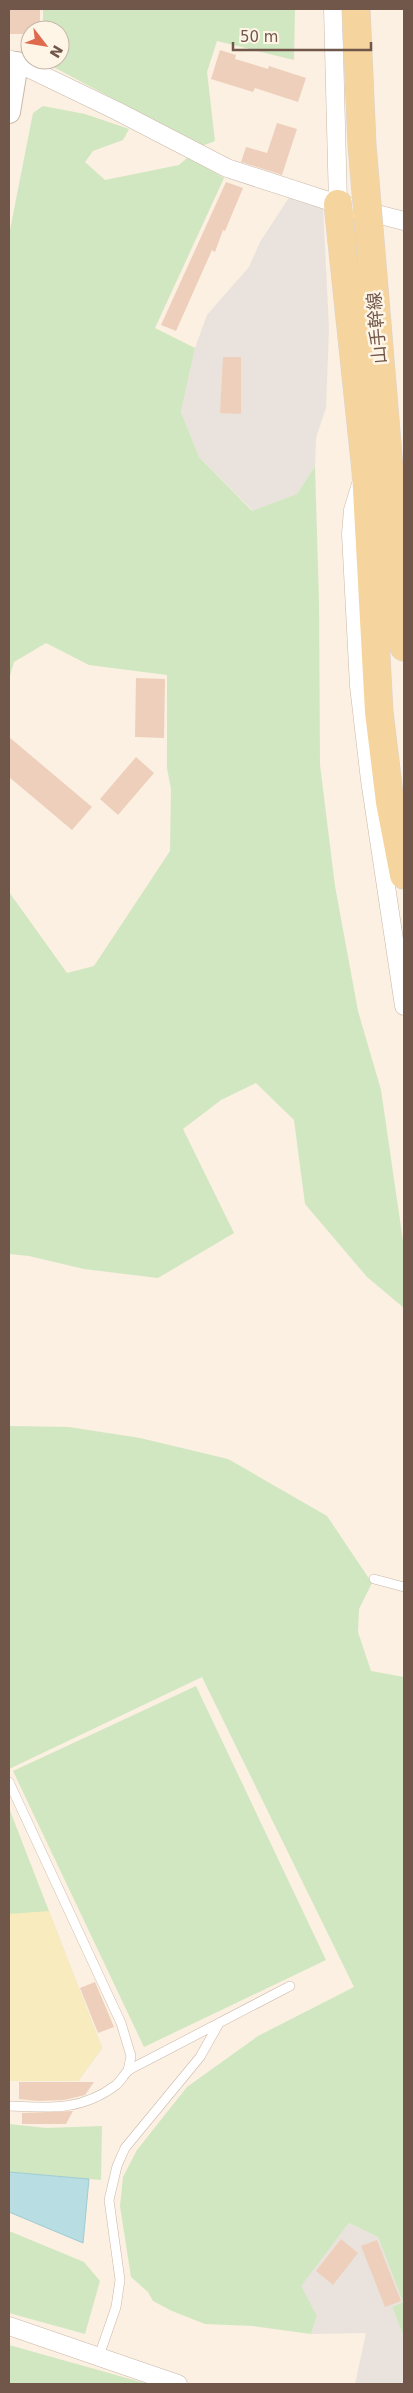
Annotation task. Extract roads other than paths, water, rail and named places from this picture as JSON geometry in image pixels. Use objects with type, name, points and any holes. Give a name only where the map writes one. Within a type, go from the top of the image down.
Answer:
[{"type":"main road","name":"山手幹線","points":[[356,9],[362,145],[404,647]]},
{"type":"main road","points":[[338,204],[366,471],[378,712],[390,802],[404,875]]},
{"type":"street","points":[[333,9],[338,204]]},
{"type":"street","points":[[9,112],[13,61],[117,111],[227,168],[338,204],[404,221]]},
{"type":"street","points":[[366,471],[351,522],[359,686],[370,780],[404,1006]]},
{"type":"street","points":[[9,2326],[178,2384]]},
{"type":"lane","points":[[374,1579],[404,1587]]},
{"type":"lane","points":[[9,1782],[121,2023],[131,2056],[128,2071]]},
{"type":"lane","points":[[9,2106],[59,2107],[79,2105],[97,2097],[118,2083],[128,2071],[218,2025],[233,2014],[290,1986]]},
{"type":"lane","points":[[99,2356],[116,2308],[120,2280],[109,2200],[117,2166],[125,2148],[200,2057],[218,2025]]},
{"type":"water","points":[[9,2172],[89,2179],[83,2243],[9,2212]]}]
